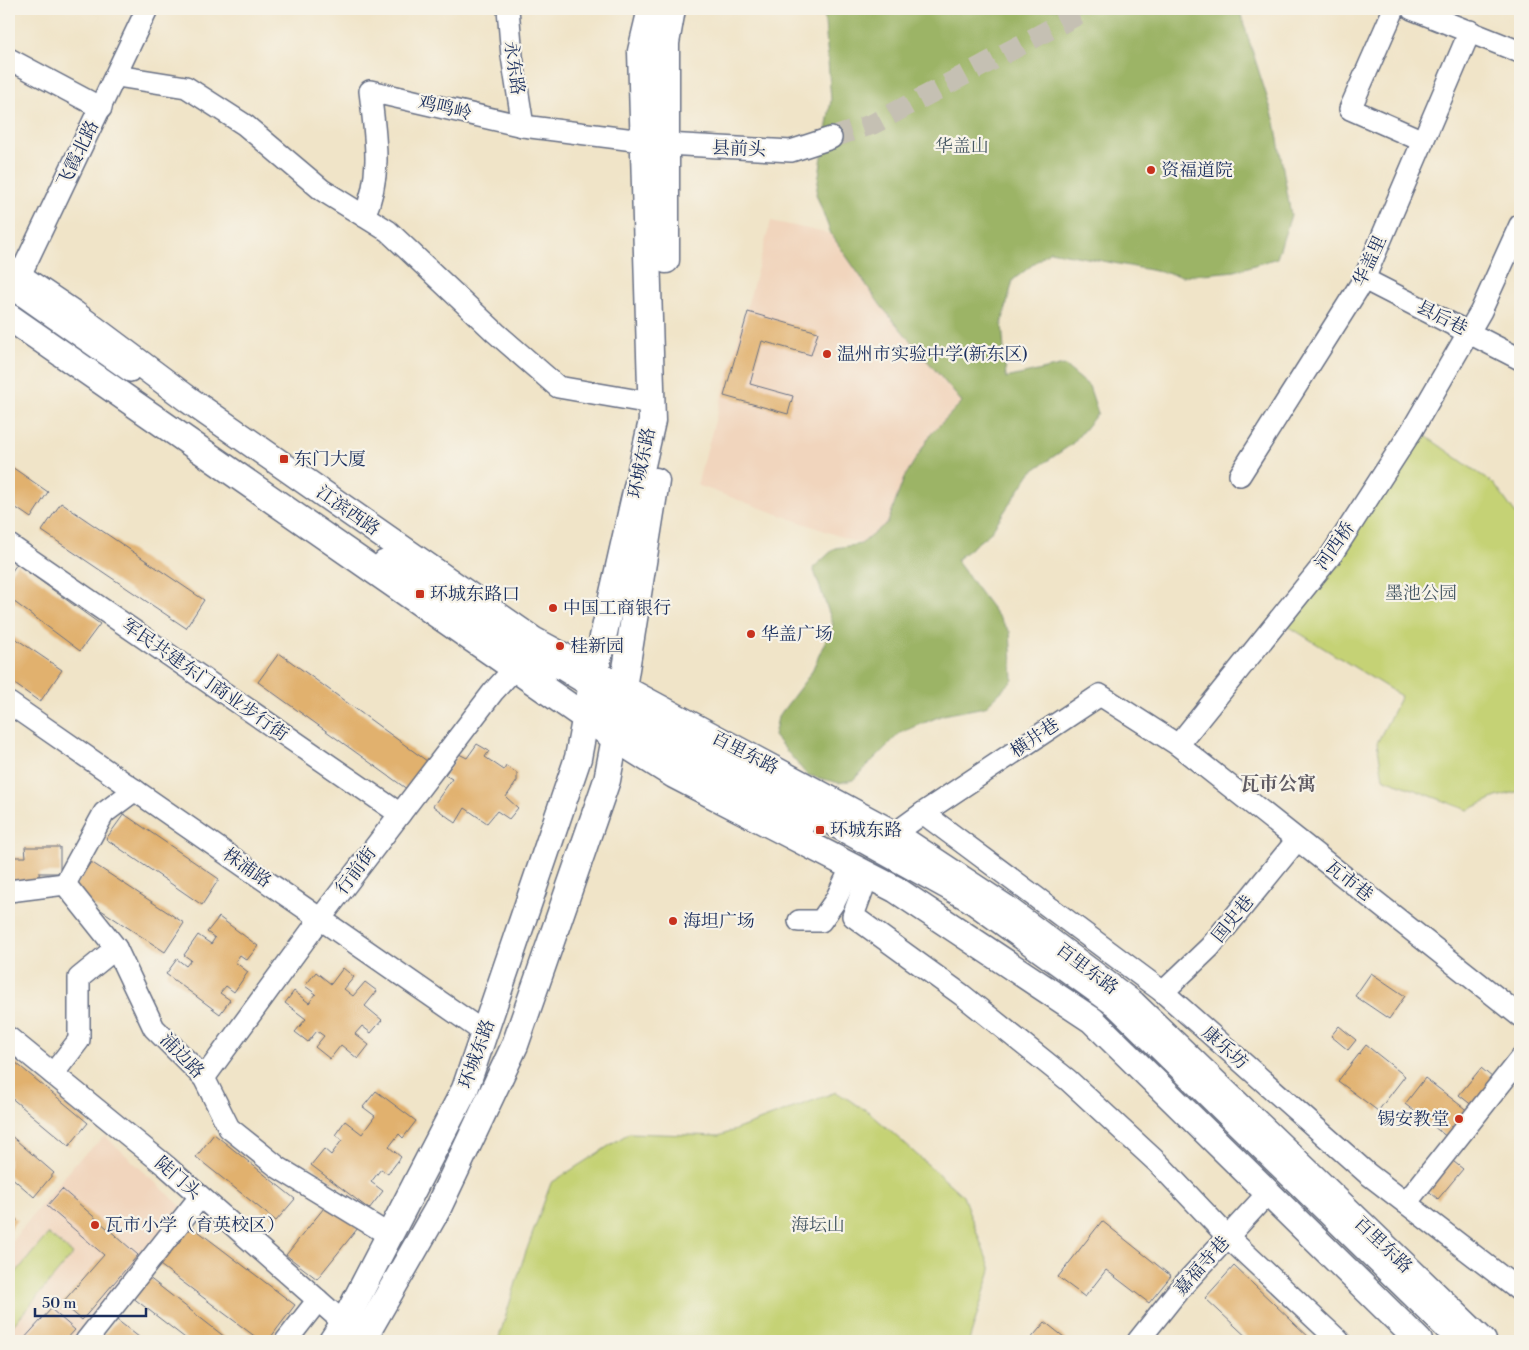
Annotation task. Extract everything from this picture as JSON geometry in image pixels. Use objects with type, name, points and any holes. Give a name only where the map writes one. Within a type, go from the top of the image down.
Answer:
[{"type":"main road","name":"环城东路","points":[[346,1335],[437,1210],[515,1045],[606,780],[666,417],[656,143],[641,51],[651,9]]},
{"type":"main road","name":"环城东路","points":[[346,1335],[389,1236],[465,1089],[578,758],[652,421],[656,143],[666,43],[672,9]]},
{"type":"main road","name":"江滨西路","points":[[11,288],[74,314],[189,400],[533,640],[591,694],[618,713]]},
{"type":"main road","name":"江滨西路","points":[[9,316],[514,669],[591,694],[618,713]]},
{"type":"main road","name":"百里东路","points":[[618,713],[778,770],[894,834],[1004,908],[1133,1004],[1483,1341]]},
{"type":"main road","points":[[618,713],[674,775],[895,889],[1092,1020],[1419,1341]]},
{"type":"street","name":"飞霞北路","points":[[11,288],[117,76],[147,9]]},
{"type":"street","name":"永东路","points":[[508,9],[512,56],[523,126]]},
{"type":"street","points":[[1394,9],[1350,109],[1423,141]]},
{"type":"street","points":[[1412,9],[1520,52]]},
{"type":"street","name":"华盖里","points":[[1240,475],[1364,279],[1470,32]]},
{"type":"street","points":[[9,59],[101,108]]},
{"type":"street","points":[[117,76],[186,87],[245,124],[322,190],[388,231],[558,387],[651,402]]},
{"type":"street","name":"鸡鸣岭","points":[[364,216],[375,187],[377,146],[370,91],[523,126],[656,143]]},
{"type":"street","name":"县前头","points":[[656,143],[791,151],[831,138]]},
{"type":"street","name":"河西桥","points":[[1178,745],[1332,554],[1412,430],[1481,311],[1520,225]]},
{"type":"street","name":"县后巷","points":[[1364,279],[1520,359]]},
{"type":"street","name":"军民共建东门商业步行街","points":[[9,545],[400,814]]},
{"type":"street","name":"行前街","points":[[204,1078],[320,919],[494,692],[514,669]]},
{"type":"street","name":"横井巷","points":[[894,834],[1100,695],[1178,745]]},
{"type":"street","name":"株浦路","points":[[9,702],[485,1033]]},
{"type":"street","points":[[618,713],[670,757],[880,865],[966,915],[1101,1009],[1221,1122],[1440,1341]]},
{"type":"street","points":[[618,713],[677,740],[968,900],[1115,1006],[1458,1341]]},
{"type":"street","name":"瓦市巷","points":[[1178,745],[1297,840],[1518,1010]]},
{"type":"street","points":[[9,891],[65,884],[104,814],[135,790]]},
{"type":"street","name":"康乐坊","points":[[923,813],[1163,992],[1368,1174],[1520,1291]]},
{"type":"street","name":"国史巷","points":[[1163,992],[1210,947],[1297,840]]},
{"type":"street","points":[[799,921],[821,921],[860,871]]},
{"type":"street","points":[[860,871],[853,916],[962,995],[1068,1080],[1158,1163],[1228,1237],[1339,1341]]},
{"type":"street","name":"浦边路","points":[[65,884],[116,948],[154,1028],[204,1078],[229,1128],[279,1168],[389,1236]]},
{"type":"street","points":[[53,1074],[79,1040],[79,978],[116,948]]},
{"type":"street","name":"陡门头","points":[[9,1038],[166,1166],[318,1300],[346,1335]]},
{"type":"street","points":[[1406,1203],[1520,1059]]},
{"type":"street","name":"嘉福寺巷","points":[[1138,1341],[1177,1292],[1268,1193]]},
{"type":"street","points":[[86,1341],[200,1197]]},
{"type":"street","points":[[286,1341],[318,1300]]},
{"type":"shaded area","name":"温州市实验中学(新东区)","points":[[771,221],[831,234],[881,306],[962,402],[931,434],[904,478],[888,522],[861,544],[697,485]]},
{"type":"shaded area","name":"瓦市小学（育英校区）","points":[[105,1136],[181,1206],[72,1341],[9,1341],[9,1245],[76,1162]]},
{"type":"green space","name":"华盖山","points":[[824,9],[1239,9],[1275,122],[1291,215],[1277,258],[1235,271],[1182,276],[1050,251],[1013,280],[1002,323],[1006,378],[1064,365],[1089,386],[1098,413],[1072,444],[1031,472],[990,533],[956,560],[1010,632],[1013,680],[985,707],[943,715],[900,733],[853,780],[839,783],[807,775],[774,736],[778,717],[811,673],[833,624],[813,568],[835,548],[861,544],[888,522],[904,478],[931,434],[962,402],[881,306],[831,234],[816,194],[831,100]]},
{"type":"green space","name":"墨池公园","points":[[1413,427],[1494,484],[1520,520],[1520,791],[1496,797],[1468,810],[1383,778],[1377,743],[1401,696],[1283,623]]},
{"type":"green space","name":"海坛山","points":[[836,1092],[869,1112],[963,1196],[991,1270],[969,1341],[498,1341],[523,1260],[551,1183],[629,1133],[719,1136]]},
{"type":"green space","points":[[48,1234],[73,1254],[9,1330],[9,1281]]},
{"type":"building","points":[[748,312],[818,332],[811,355],[762,341],[750,384],[793,396],[788,414],[724,396]]},
{"type":"building","points":[[9,465],[48,492],[31,518],[9,503]]},
{"type":"building","points":[[61,503],[204,600],[186,628],[42,531]]},
{"type":"building","points":[[17,564],[100,624],[80,651],[9,598],[9,575]]},
{"type":"building","points":[[9,634],[62,670],[40,702],[9,680]]},
{"type":"building","points":[[279,653],[431,764],[411,792],[258,682]]},
{"type":"building","points":[[477,744],[489,751],[485,757],[504,770],[506,766],[517,773],[517,781],[506,797],[518,808],[509,819],[497,811],[487,823],[465,808],[456,823],[433,806],[452,779],[445,775],[459,754],[467,758]]},
{"type":"building","points":[[124,814],[219,879],[202,905],[106,839]]},
{"type":"building","points":[[25,847],[60,847],[60,873],[39,873],[40,886],[9,887],[9,857],[26,857]]},
{"type":"building","points":[[91,862],[184,923],[165,952],[72,891]]},
{"type":"building","points":[[219,917],[258,946],[247,960],[240,955],[235,962],[248,972],[234,992],[226,986],[220,993],[230,1000],[220,1014],[166,974],[177,959],[186,966],[191,960],[184,955],[198,935],[211,944],[215,938],[207,932]]},
{"type":"building","points":[[343,968],[354,977],[344,989],[353,996],[365,982],[377,991],[365,1006],[382,1020],[371,1033],[362,1026],[355,1034],[369,1045],[358,1059],[341,1045],[330,1059],[315,1047],[324,1036],[317,1031],[308,1042],[295,1032],[306,1019],[285,1003],[294,991],[309,1003],[316,994],[305,986],[316,972],[331,984]]},
{"type":"building","points":[[1371,973],[1405,996],[1389,1019],[1355,996]]},
{"type":"building","points":[[1339,1026],[1356,1040],[1348,1050],[1331,1036]]},
{"type":"building","points":[[1366,1045],[1405,1076],[1378,1111],[1338,1081]]},
{"type":"building","points":[[9,1057],[88,1123],[69,1146],[9,1096]]},
{"type":"building","points":[[1481,1068],[1499,1083],[1478,1110],[1459,1095]]},
{"type":"building","points":[[1425,1078],[1473,1115],[1452,1141],[1405,1104]]},
{"type":"building","points":[[376,1091],[416,1121],[403,1138],[399,1134],[389,1147],[401,1157],[388,1174],[381,1169],[371,1182],[383,1191],[369,1209],[311,1165],[324,1149],[331,1155],[342,1140],[335,1135],[345,1121],[362,1134],[375,1116],[363,1107]]},
{"type":"building","points":[[9,1134],[54,1173],[34,1197],[9,1175]]},
{"type":"building","points":[[214,1134],[295,1199],[276,1221],[196,1157]]},
{"type":"building","points":[[1449,1158],[1463,1169],[1438,1199],[1425,1188]]},
{"type":"building","points":[[62,1189],[138,1255],[82,1320],[62,1303],[104,1255],[47,1206]]},
{"type":"building","points":[[328,1203],[358,1228],[317,1279],[286,1255]]},
{"type":"building","points":[[9,1213],[17,1220],[9,1230]]},
{"type":"building","points":[[1102,1221],[1171,1276],[1149,1303],[1106,1270],[1085,1297],[1058,1277]]},
{"type":"building","points":[[186,1222],[295,1305],[268,1341],[261,1341],[156,1262]]},
{"type":"building","points":[[1234,1266],[1313,1341],[1251,1341],[1205,1298]]},
{"type":"building","points":[[148,1277],[230,1341],[189,1341],[132,1297]]},
{"type":"building","points":[[51,1309],[75,1330],[65,1341],[22,1341]]},
{"type":"building","points":[[117,1320],[144,1341],[99,1341]]},
{"type":"building","points":[[1045,1322],[1069,1341],[1029,1341]]},
{"type":"tunnel","points":[[831,138],[873,124],[1088,9]]},
{"type":"place","name":"资福道院","points":[[1151,170]]},
{"type":"place","name":"温州市实验中学(新东区)","points":[[827,354]]},
{"type":"place","name":"东门大厦","points":[[284,459]]},
{"type":"place","name":"环城东路口","points":[[420,594]]},
{"type":"place","name":"中国工商银行","points":[[553,608]]},
{"type":"place","name":"华盖广场","points":[[751,634]]},
{"type":"place","name":"桂新园","points":[[560,646]]},
{"type":"place","name":"环城东路","points":[[820,830]]},
{"type":"place","name":"海坦广场","points":[[673,921]]},
{"type":"place","name":"锡安教堂","points":[[1459,1119]]},
{"type":"place","name":"瓦市小学（育英校区）","points":[[95,1225]]},
{"type":"district","name":"瓦市公寓","points":[[1278,784]]}]
